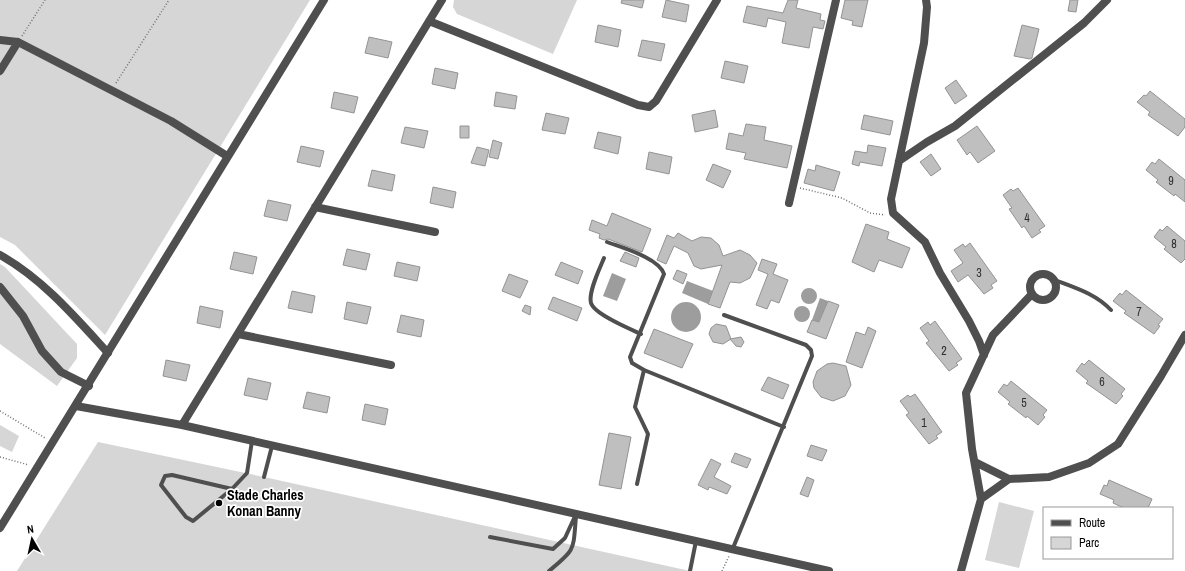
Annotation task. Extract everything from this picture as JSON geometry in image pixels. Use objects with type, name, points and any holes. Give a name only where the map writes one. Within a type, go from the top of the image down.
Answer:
[{"type":"street","points":[[0,528],[89,386],[227,156],[324,0]]},
{"type":"street","points":[[182,425],[442,0]]},
{"type":"street","points":[[429,21],[638,105],[649,107],[656,101],[717,0]]},
{"type":"street","points":[[789,203],[836,0]]},
{"type":"street","points":[[926,0],[928,7],[924,43],[891,199],[893,213],[925,242],[940,273],[976,334],[984,355]]},
{"type":"street","points":[[898,161],[955,126],[1084,23],[1108,0]]},
{"type":"street","points":[[0,40],[18,42],[172,120],[227,156]]},
{"type":"street","points":[[0,71],[18,42]]},
{"type":"street","points":[[315,207],[435,232]]},
{"type":"street","points":[[0,255],[18,265],[52,295],[108,353]]},
{"type":"street","points":[[1041,273],[1049,274],[1055,280],[1057,288],[1055,294],[1050,298],[1044,300],[1036,299],[1032,294],[1030,286],[1033,279],[1041,273]]},
{"type":"street","points":[[0,287],[23,316],[42,351],[61,372],[89,386]]},
{"type":"street","points":[[961,571],[981,499],[974,462],[966,393],[993,335],[1032,294]]},
{"type":"street","points":[[238,334],[391,365]]},
{"type":"street","points":[[974,462],[1009,479],[1059,475],[1089,463],[1118,444],[1185,335]]},
{"type":"street","points":[[76,406],[182,425],[733,548],[829,571]]},
{"type":"street","points":[[981,499],[1009,479]]},
{"type":"lane","points":[[607,242],[657,262],[663,269],[664,274],[641,334],[630,357],[632,363],[644,370],[784,427]]},
{"type":"lane","points":[[604,258],[591,292],[591,303],[596,310],[641,334]]},
{"type":"lane","points":[[1055,280],[1087,291],[1105,303],[1111,310]]},
{"type":"lane","points":[[724,314],[806,345],[811,350],[812,356],[733,548]]},
{"type":"lane","points":[[637,484],[648,434],[635,407],[644,370]]},
{"type":"lane","points":[[232,489],[172,475],[165,476],[161,485],[186,517],[193,521],[232,489],[247,473],[252,441]]},
{"type":"lane","points":[[264,477],[272,445]]},
{"type":"lane","points":[[490,537],[554,549],[565,538],[576,513]]},
{"type":"lane","points":[[549,571],[570,554],[574,546],[576,513]]},
{"type":"lane","points":[[690,571],[696,540]]},
{"type":"path","points":[[18,42],[45,0]]},
{"type":"path","points":[[112,90],[168,0]]},
{"type":"path","points":[[792,188],[807,189],[842,198],[870,213],[887,215],[893,213]]},
{"type":"path","points":[[0,411],[53,443]]},
{"type":"path","points":[[0,458],[14,460],[37,468]]},
{"type":"path","points":[[722,571],[733,548]]},
{"type":"green space","points":[[0,0],[310,0],[105,335],[15,245],[0,237]]},
{"type":"green space","points":[[454,0],[577,0],[553,54],[457,14],[453,7]]},
{"type":"green space","points":[[0,264],[5,267],[77,344],[77,358],[57,386],[0,344]]},
{"type":"green space","points":[[0,425],[19,436],[12,452],[0,446]]},
{"type":"green space","name":"Stade Charles Konan Banny","points":[[98,442],[264,477],[690,571],[17,571]]},
{"type":"green space","points":[[999,502],[1034,511],[1019,568],[985,560]]},
{"type":"shaded area","points":[[612,273],[626,279],[617,301],[603,296]]},
{"type":"shaded area","points":[[687,281],[713,291],[708,304],[682,293]]},
{"type":"shaded area","points":[[809,288],[816,293],[817,296],[812,303],[809,304],[802,299],[801,296],[806,289]]},
{"type":"shaded area","points":[[820,298],[828,301],[819,322],[812,320]]},
{"type":"shaded area","points":[[686,302],[692,303],[700,311],[700,323],[692,331],[686,332],[680,331],[672,323],[671,317],[672,311],[680,303]]},
{"type":"shaded area","points":[[802,306],[809,311],[810,314],[805,321],[802,322],[795,317],[794,314],[799,307]]},
{"type":"building","points":[[622,0],[644,0],[642,8],[621,3]]},
{"type":"building","points":[[666,0],[689,5],[686,22],[662,17]]},
{"type":"building","points":[[788,0],[798,0],[796,8],[821,14],[820,20],[825,21],[823,29],[813,27],[809,48],[782,43],[786,22],[768,18],[766,27],[743,22],[747,6],[783,13]]},
{"type":"building","points":[[845,0],[868,0],[862,27],[852,25],[853,21],[841,18]]},
{"type":"building","points":[[1070,0],[1078,0],[1076,12],[1068,11]]},
{"type":"building","points":[[598,25],[621,30],[618,47],[595,42]]},
{"type":"building","points":[[1022,25],[1039,29],[1032,58],[1030,59],[1014,56]]},
{"type":"building","points":[[369,37],[392,42],[388,58],[365,53]]},
{"type":"building","points":[[642,40],[665,44],[661,61],[638,56]]},
{"type":"building","points":[[725,61],[748,66],[744,83],[721,78]]},
{"type":"building","points":[[435,68],[458,73],[455,89],[432,84]]},
{"type":"building","points":[[956,80],[967,96],[955,104],[945,88]]},
{"type":"building","points":[[1150,91],[1185,119],[1185,127],[1178,136],[1148,115],[1150,112],[1137,102],[1144,95],[1146,96]]},
{"type":"building","points":[[334,92],[358,97],[354,113],[331,108]]},
{"type":"building","points":[[496,92],[517,96],[515,109],[494,106]]},
{"type":"building","points":[[715,110],[718,127],[695,132],[692,115]]},
{"type":"building","points":[[546,113],[569,118],[565,134],[542,130]]},
{"type":"building","points":[[864,115],[893,121],[890,135],[861,129]]},
{"type":"building","points":[[746,124],[766,127],[764,140],[792,146],[787,168],[744,159],[746,153],[726,149],[729,133],[743,136]]},
{"type":"building","points":[[460,126],[469,126],[469,138],[460,138]]},
{"type":"building","points":[[977,126],[995,151],[978,163],[970,152],[967,155],[957,140]]},
{"type":"building","points":[[405,127],[428,131],[424,148],[401,143]]},
{"type":"building","points":[[598,132],[621,137],[618,154],[594,148]]},
{"type":"building","points":[[493,140],[502,143],[498,159],[489,157]]},
{"type":"building","points":[[868,145],[886,148],[882,166],[860,162],[859,166],[852,164],[855,151],[867,153]]},
{"type":"building","points":[[301,146],[324,151],[320,167],[297,162]]},
{"type":"building","points":[[477,147],[489,150],[485,166],[471,163]]},
{"type":"building","points":[[649,152],[672,157],[669,174],[646,169]]},
{"type":"building","points":[[931,154],[941,169],[931,176],[920,162]]},
{"type":"building","points":[[1159,159],[1185,180],[1185,202],[1175,194],[1174,196],[1156,182],[1158,180],[1146,170],[1152,162],[1155,164]]},
{"type":"building","points":[[713,164],[731,171],[723,188],[706,180]]},
{"type":"building","points":[[816,165],[840,172],[834,191],[804,183],[808,169],[815,171]]},
{"type":"building","points":[[372,170],[395,175],[392,191],[368,186]]},
{"type":"building","points":[[433,187],[456,192],[453,208],[430,203]]},
{"type":"building","points":[[1018,188],[1045,226],[1039,230],[1041,232],[1032,238],[1024,226],[1022,228],[1009,209],[1012,208],[1003,195],[1011,189],[1013,191]]},
{"type":"building","points":[[268,200],[291,205],[287,221],[264,216]]},
{"type":"building","points":[[612,213],[651,229],[642,252],[608,239],[604,240],[599,238],[600,234],[589,230],[592,220],[607,226]]},
{"type":"building","points":[[866,224],[889,232],[887,239],[910,248],[902,268],[879,260],[874,272],[852,262]]},
{"type":"building","points":[[1167,226],[1185,241],[1185,259],[1181,263],[1164,249],[1166,247],[1154,237],[1160,229],[1162,231]]},
{"type":"building","points":[[678,233],[692,241],[701,237],[711,238],[719,245],[723,256],[740,250],[750,255],[757,263],[750,278],[740,283],[730,282],[720,308],[708,304],[722,265],[701,269],[694,266],[688,253],[674,246],[666,264],[657,260],[667,235],[674,238]]},
{"type":"building","points":[[970,243],[997,281],[991,285],[993,288],[984,294],[968,275],[958,282],[951,271],[963,263],[954,250],[963,244],[965,247]]},
{"type":"building","points":[[347,249],[370,254],[366,270],[343,265]]},
{"type":"building","points":[[234,252],[257,257],[253,274],[230,269]]},
{"type":"building","points":[[625,252],[639,258],[636,267],[620,261]]},
{"type":"building","points":[[762,259],[777,264],[773,274],[788,280],[779,303],[771,300],[767,309],[756,305],[768,274],[758,270]]},
{"type":"building","points":[[397,262],[420,267],[417,281],[394,276]]},
{"type":"building","points":[[561,262],[583,271],[578,284],[555,275]]},
{"type":"building","points":[[677,270],[687,274],[683,284],[673,279]]},
{"type":"building","points":[[509,274],[528,281],[520,298],[502,291]]},
{"type":"building","points":[[1126,290],[1163,319],[1158,325],[1160,326],[1154,334],[1124,313],[1126,311],[1113,301],[1120,293],[1122,295]]},
{"type":"building","points":[[292,291],[315,296],[312,313],[288,308]]},
{"type":"building","points":[[553,297],[582,308],[577,321],[548,309]]},
{"type":"building","points":[[828,301],[839,305],[826,339],[807,332],[812,320],[819,322]]},
{"type":"building","points":[[347,302],[371,307],[367,324],[344,319]]},
{"type":"building","points":[[525,305],[531,307],[530,315],[522,311]]},
{"type":"building","points":[[200,306],[223,311],[220,328],[197,323]]},
{"type":"building","points":[[401,315],[424,320],[421,337],[397,332]]},
{"type":"building","points":[[935,321],[962,359],[956,363],[958,365],[949,371],[926,343],[929,341],[920,328],[928,322],[930,325]]},
{"type":"building","points":[[716,324],[726,326],[731,339],[723,344],[713,342],[709,334],[711,328]]},
{"type":"building","points":[[868,327],[876,331],[862,368],[846,362],[856,332],[865,335]]},
{"type":"building","points":[[654,329],[693,344],[682,368],[644,353]]},
{"type":"building","points":[[741,337],[744,342],[741,347],[736,346],[730,339]]},
{"type":"building","points":[[166,360],[190,365],[186,381],[163,376]]},
{"type":"building","points":[[1089,360],[1125,389],[1121,394],[1123,396],[1116,404],[1086,383],[1088,381],[1076,371],[1082,363],[1084,365]]},
{"type":"building","points":[[833,363],[846,366],[851,385],[845,396],[833,401],[821,397],[814,388],[813,382],[817,371],[827,364]]},
{"type":"building","points":[[768,377],[789,385],[783,399],[761,390]]},
{"type":"building","points":[[248,378],[271,383],[267,400],[244,395]]},
{"type":"building","points":[[1011,381],[1047,410],[1043,415],[1045,417],[1038,425],[1008,404],[1010,402],[998,392],[1004,384],[1007,386]]},
{"type":"building","points":[[307,392],[330,397],[327,413],[303,408]]},
{"type":"building","points":[[915,394],[942,432],[936,436],[938,438],[929,444],[906,415],[909,413],[900,401],[908,395],[910,397]]},
{"type":"building","points":[[365,404],[388,409],[385,425],[362,420]]},
{"type":"building","points":[[609,433],[631,437],[621,489],[599,485]]},
{"type":"building","points":[[811,445],[827,450],[822,461],[807,456]]},
{"type":"building","points":[[735,453],[751,459],[747,468],[731,462]]},
{"type":"building","points":[[711,459],[721,464],[714,477],[731,486],[727,494],[709,487],[708,490],[698,485]]},
{"type":"building","points":[[807,477],[814,480],[808,497],[800,494]]},
{"type":"building","points":[[1109,480],[1152,499],[1148,507],[1122,507],[1113,503],[1114,500],[1100,494],[1104,485],[1107,486]]},
{"type":"place","name":"Stade Charles Konan Banny","points":[[219,503]]}]
